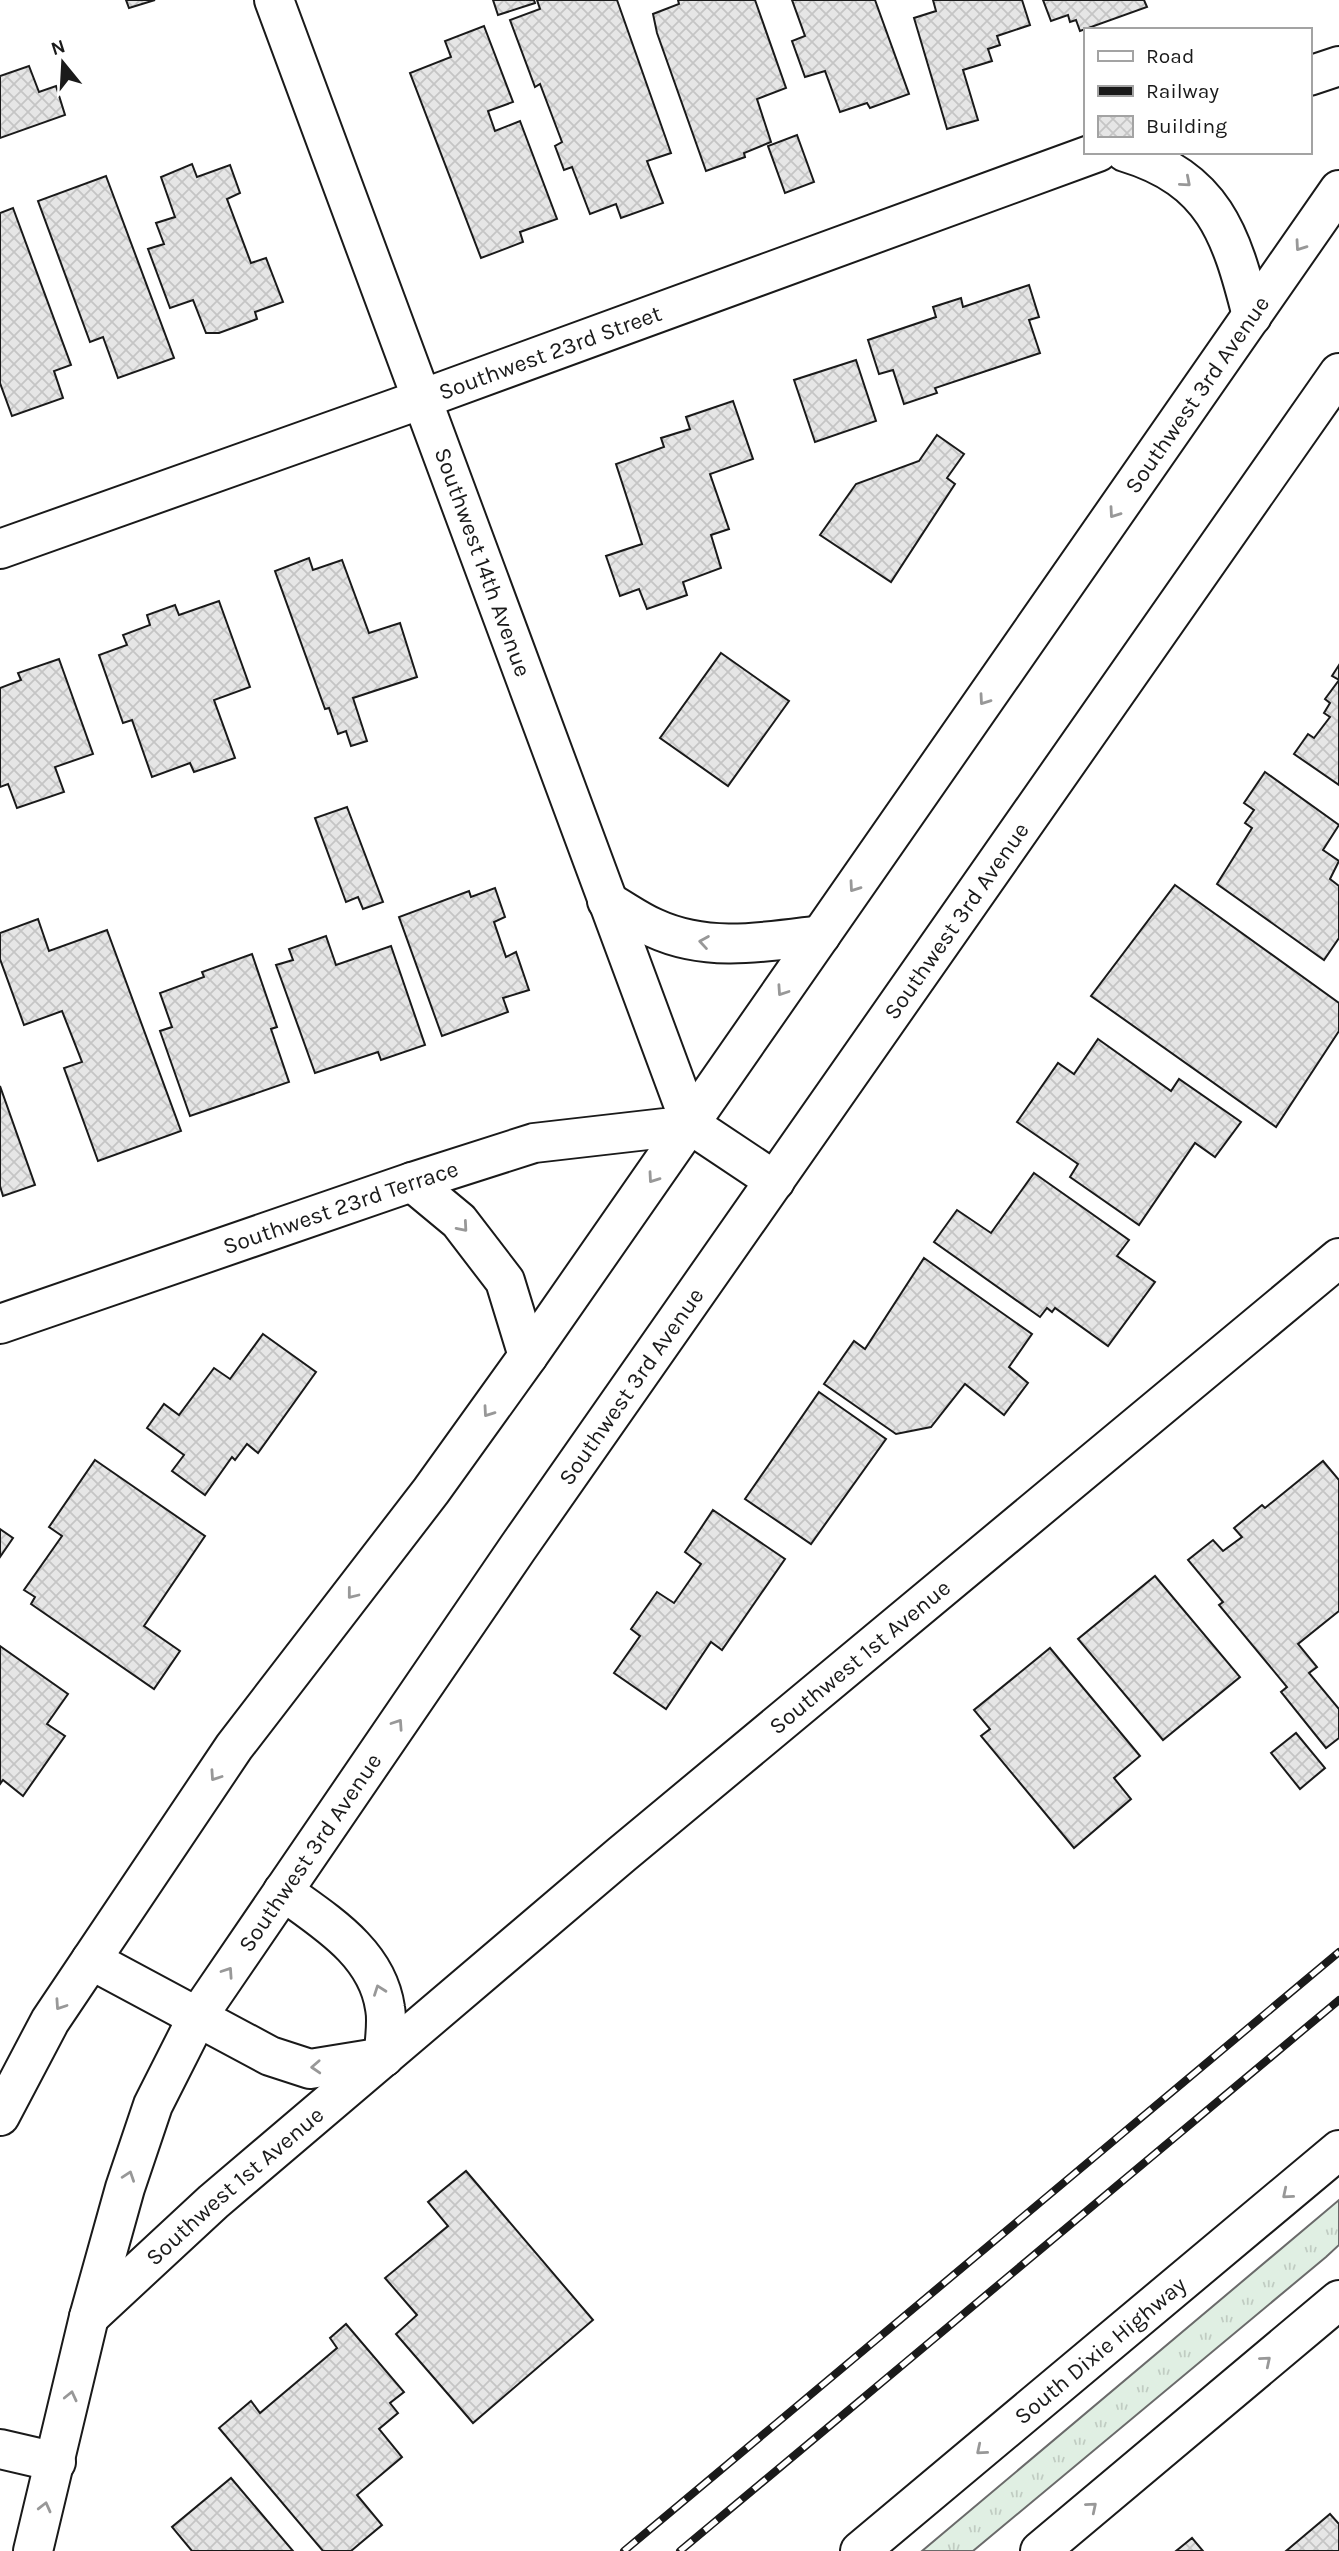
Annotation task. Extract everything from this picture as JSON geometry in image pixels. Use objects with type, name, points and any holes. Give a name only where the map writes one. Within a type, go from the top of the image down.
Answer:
[{"type":"main road","name":"Southwest 14th Avenue","points":[[274,0],[691,1125]]},
{"type":"main road","points":[[1311,75],[1339,66]]},
{"type":"main road","name":"Southwest 23rd Street","points":[[0,549],[422,399],[1093,154]]},
{"type":"main road","points":[[1132,154],[1155,161],[1180,176],[1208,202],[1227,232],[1252,316]]},
{"type":"main road","name":"Southwest 3rd Avenue","points":[[0,2116],[50,2021],[234,1747],[432,1492],[691,1125],[1339,190]]},
{"type":"main road","name":"Southwest 3rd Avenue","points":[[33,2551],[89,2316],[124,2188],[153,2105],[198,2016],[775,1181],[1339,373]]},
{"type":"main road","points":[[607,901],[654,928],[710,944],[749,944],[821,935]]},
{"type":"main road","points":[[691,1125],[775,1181]]},
{"type":"main road","name":"Southwest 23rd Terrace","points":[[0,1324],[412,1182],[534,1143],[691,1125]]},
{"type":"main road","points":[[412,1182],[458,1221],[505,1281],[528,1356]]},
{"type":"main road","name":"Southwest 1st Avenue","points":[[89,2316],[213,2202],[621,1855],[1339,1258]]},
{"type":"main road","points":[[283,1891],[343,1936],[370,1965],[385,2007],[384,2057]]},
{"type":"main road","name":"Southwest 1st Avenue","points":[[91,1960],[270,2056],[310,2069],[384,2057]]},
{"type":"main road","name":"South Dixie Highway","points":[[860,2551],[1339,2150]]},
{"type":"main road","points":[[1040,2551],[1339,2300]]},
{"type":"main road","points":[[0,2449],[56,2462]]},
{"type":"green space","points":[[1339,2200],[1339,2245],[1326,2257],[973,2551],[922,2551]]},
{"type":"building","points":[[126,0],[155,0],[129,8]]},
{"type":"building","points":[[493,0],[534,0],[535,3],[498,15]]},
{"type":"building","points":[[537,0],[617,0],[671,153],[647,161],[663,203],[621,218],[616,204],[590,214],[572,167],[564,170],[555,146],[562,142],[540,84],[535,87],[510,20],[540,9]]},
{"type":"building","points":[[678,0],[755,0],[786,88],[757,99],[771,142],[744,153],[745,157],[706,171],[657,33],[653,14],[679,4]]},
{"type":"building","points":[[792,0],[875,0],[909,94],[870,108],[867,103],[840,112],[825,71],[805,77],[792,41],[805,36]]},
{"type":"building","points":[[933,0],[1022,0],[1030,25],[997,36],[1000,45],[988,49],[992,61],[963,70],[978,120],[947,129],[914,18],[936,11]]},
{"type":"building","points":[[1043,0],[1144,0],[1147,7],[1080,31],[1076,20],[1070,22],[1068,15],[1051,21]]},
{"type":"building","points":[[484,26],[513,102],[488,111],[495,131],[520,121],[557,219],[520,232],[523,242],[481,258],[410,73],[451,57],[445,41]]},
{"type":"building","points":[[29,66],[39,92],[56,86],[65,115],[0,138],[0,76]]},
{"type":"building","points":[[797,135],[814,182],[785,193],[768,146]]},
{"type":"building","points":[[192,164],[197,177],[230,165],[240,193],[227,199],[251,263],[266,258],[283,302],[255,312],[257,319],[219,333],[206,333],[193,300],[170,308],[148,249],[164,244],[156,223],[175,217],[161,177]]},
{"type":"building","points":[[106,176],[174,358],[118,378],[103,337],[90,342],[38,201]]},
{"type":"building","points":[[13,208],[71,365],[54,371],[63,398],[12,416],[0,383],[0,213]]},
{"type":"building","points":[[1029,285],[1039,317],[1029,320],[1040,353],[935,388],[937,393],[904,404],[893,370],[879,374],[868,340],[936,317],[933,307],[961,298],[963,307]]},
{"type":"building","points":[[856,360],[876,421],[815,442],[794,380]]},
{"type":"building","points":[[733,401],[753,459],[710,474],[729,529],[711,535],[721,568],[683,582],[687,595],[647,609],[639,589],[620,596],[606,556],[642,544],[616,464],[664,447],[661,438],[690,429],[686,417]]},
{"type":"building","points":[[937,435],[964,454],[947,478],[955,484],[891,582],[820,535],[856,484],[919,461]]},
{"type":"building","points":[[309,558],[313,570],[342,560],[369,633],[400,623],[417,677],[353,698],[367,741],[351,746],[346,731],[338,734],[329,708],[325,709],[275,571]]},
{"type":"building","points":[[219,601],[250,687],[214,700],[235,758],[194,772],[190,763],[152,777],[132,720],[123,723],[99,655],[127,645],[123,635],[150,625],[147,615],[175,605],[179,615]]},
{"type":"building","points":[[721,653],[789,701],[728,786],[660,738]]},
{"type":"building","points":[[59,659],[93,754],[55,767],[64,792],[17,808],[8,784],[0,787],[0,688],[21,680],[18,673]]},
{"type":"building","points":[[1339,665],[1339,680],[1332,676]]},
{"type":"building","points":[[1339,680],[1339,785],[1294,754],[1308,734],[1314,738],[1330,717],[1324,713],[1330,703],[1325,699]]},
{"type":"building","points":[[1265,772],[1339,825],[1323,850],[1339,861],[1330,879],[1339,886],[1339,938],[1324,960],[1217,884],[1252,828],[1245,823],[1254,810],[1244,803]]},
{"type":"building","points":[[347,807],[383,902],[363,909],[358,897],[346,902],[315,818]]},
{"type":"building","points":[[1175,885],[1339,1003],[1339,1031],[1276,1127],[1091,996]]},
{"type":"building","points":[[495,888],[505,917],[494,922],[506,957],[516,952],[529,990],[503,998],[508,1012],[442,1036],[399,917],[469,891],[471,897]]},
{"type":"building","points":[[38,919],[49,951],[107,930],[181,1131],[98,1161],[64,1068],[82,1062],[62,1011],[24,1025],[0,959],[0,933]]},
{"type":"building","points":[[326,936],[336,965],[391,946],[425,1045],[381,1060],[378,1052],[315,1073],[276,965],[293,960],[289,949]]},
{"type":"building","points":[[252,954],[277,1027],[271,1029],[289,1082],[190,1116],[160,1031],[172,1027],[160,993],[204,977],[202,972]]},
{"type":"building","points":[[1098,1039],[1171,1091],[1179,1079],[1241,1122],[1215,1157],[1195,1143],[1139,1225],[1070,1177],[1078,1164],[1017,1122],[1058,1063],[1074,1074]]},
{"type":"building","points":[[0,1086],[35,1185],[3,1196],[0,1186]]},
{"type":"building","points":[[1034,1173],[1129,1240],[1117,1256],[1155,1282],[1108,1346],[1055,1308],[1052,1312],[1047,1308],[1040,1317],[934,1242],[957,1210],[991,1233]]},
{"type":"building","points":[[924,1258],[1032,1334],[1009,1367],[1028,1383],[1004,1415],[965,1384],[931,1427],[896,1434],[824,1384],[854,1341],[865,1349]]},
{"type":"building","points":[[263,1334],[316,1372],[258,1453],[247,1444],[235,1460],[232,1457],[205,1495],[172,1471],[184,1455],[147,1428],[164,1404],[179,1415],[214,1368],[230,1379]]},
{"type":"building","points":[[819,1392],[886,1439],[811,1544],[745,1499]]},
{"type":"building","points":[[95,1460],[205,1536],[144,1626],[180,1651],[154,1689],[31,1604],[35,1597],[24,1590],[62,1536],[49,1527]]},
{"type":"building","points":[[1323,1461],[1339,1480],[1339,1611],[1298,1644],[1317,1667],[1309,1673],[1339,1709],[1339,1738],[1326,1748],[1281,1692],[1287,1687],[1219,1605],[1223,1602],[1188,1560],[1213,1540],[1223,1551],[1242,1537],[1234,1528],[1262,1505],[1265,1508]]},
{"type":"building","points":[[713,1510],[785,1559],[722,1650],[711,1642],[666,1709],[614,1673],[640,1636],[631,1629],[657,1592],[674,1603],[701,1564],[685,1552]]},
{"type":"building","points":[[0,1529],[13,1538],[0,1557]]},
{"type":"building","points":[[1155,1576],[1240,1677],[1163,1740],[1078,1639]]},
{"type":"building","points":[[0,1646],[68,1694],[47,1724],[65,1736],[23,1796],[3,1780],[0,1784]]},
{"type":"building","points":[[1050,1648],[1140,1756],[1114,1778],[1131,1799],[1074,1848],[981,1736],[990,1729],[974,1710]]},
{"type":"building","points":[[1296,1733],[1325,1768],[1300,1789],[1271,1753]]},
{"type":"building","points":[[466,2171],[593,2320],[473,2423],[396,2334],[417,2315],[385,2278],[448,2226],[428,2202]]},
{"type":"building","points":[[346,2324],[404,2392],[390,2403],[398,2413],[379,2429],[402,2457],[357,2495],[382,2525],[351,2551],[323,2551],[219,2428],[251,2401],[260,2413],[337,2348],[330,2338]]},
{"type":"building","points":[[231,2478],[293,2551],[192,2551],[172,2527]]},
{"type":"building","points":[[1330,2514],[1339,2524],[1339,2551],[1286,2551]]},
{"type":"building","points":[[1192,2538],[1203,2551],[1176,2551]]},
{"type":"railway","points":[[624,2551],[1339,1952]]},
{"type":"railway","points":[[680,2551],[1339,2000]]}]
